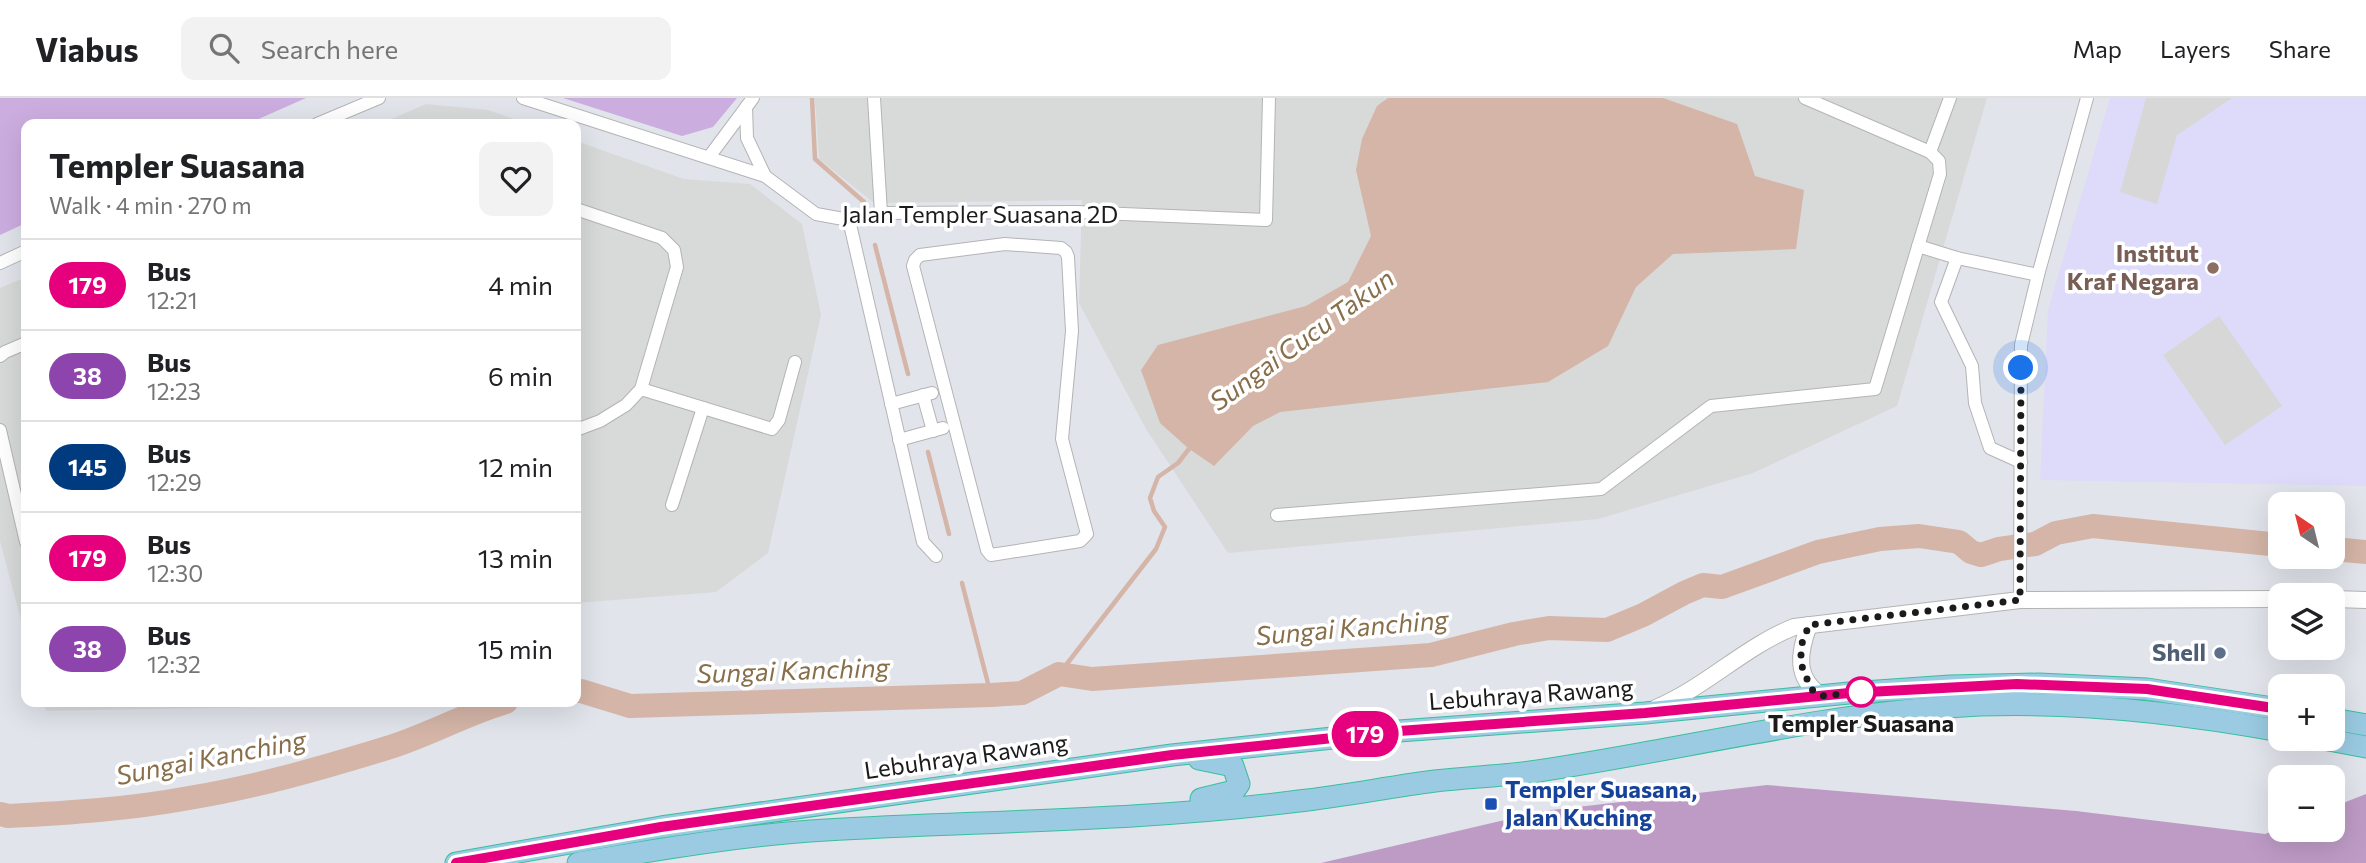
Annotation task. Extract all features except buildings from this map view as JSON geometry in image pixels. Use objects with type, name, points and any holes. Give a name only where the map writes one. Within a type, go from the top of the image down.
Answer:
[{"type":"highway","name":"Lebuhraya Rawang","points":[[456,863],[674,825],[1172,755],[1399,731],[1950,686],[2039,684],[2147,689],[2268,707]]},
{"type":"highway","points":[[578,863],[664,848],[825,830],[1013,824],[1298,802],[1435,781],[1537,771],[1786,727],[1948,707],[2036,705],[2142,710],[2268,730]]},
{"type":"highway","points":[[2345,721],[2366,725]]},
{"type":"highway","points":[[2345,743],[2366,747]]},
{"type":"highway","points":[[1163,814],[1195,801],[1234,791],[1240,784],[1233,766],[1172,755]]},
{"type":"street","points":[[329,119],[379,98]]},
{"type":"street","name":"Jalan Templer Suasana 2D","points":[[523,98],[765,176],[816,214],[849,220],[880,213],[1076,212],[1266,220],[1269,98]]},
{"type":"street","points":[[874,98],[880,213]]},
{"type":"street","points":[[1930,152],[1950,98]]},
{"type":"street","points":[[2020,600],[2021,345],[2087,98]]},
{"type":"street","points":[[1278,515],[1601,489],[1711,407],[1875,388],[1940,174],[1939,161],[1930,152],[1809,99]]},
{"type":"street","points":[[709,157],[750,102]]},
{"type":"street","points":[[750,102],[747,138],[765,176]]},
{"type":"street","points":[[581,211],[662,238],[674,250],[677,267],[641,389],[626,405],[600,421],[581,428]]},
{"type":"street","points":[[849,220],[923,542],[936,556]]},
{"type":"street","points":[[1005,244],[1061,248],[1068,257],[1072,331],[1062,439],[1087,534],[1080,541],[991,555],[988,553],[913,266],[920,255],[1005,244]]},
{"type":"street","points":[[1918,246],[1957,258],[2038,275]]},
{"type":"street","points":[[0,263],[21,253]]},
{"type":"street","points":[[1957,258],[1941,303],[1972,366],[1975,403],[1990,449],[2021,462]]},
{"type":"street","points":[[0,356],[21,345]]},
{"type":"street","points":[[641,389],[772,429],[779,420],[795,362]]},
{"type":"street","points":[[891,404],[927,394],[938,429],[900,440]]},
{"type":"street","points":[[673,505],[703,408]]},
{"type":"street","points":[[0,430],[21,504]]},
{"type":"street","points":[[1645,713],[1693,690],[1777,634],[1794,627],[2020,600],[2268,599]]},
{"type":"street","points":[[2345,599],[2366,600]]},
{"type":"street","points":[[1809,625],[1801,646],[1801,664],[1811,689],[1822,696]]},
{"type":"shaded area","points":[[0,98],[306,98],[258,119],[21,119],[21,225],[0,235]]},
{"type":"shaded area","points":[[563,98],[737,98],[713,127],[682,136]]},
{"type":"shaded area","points":[[815,98],[1987,98],[1897,406],[1753,473],[1598,519],[1228,553],[1146,429],[1079,303],[1082,200],[874,203],[819,159]]},
{"type":"shaded area","name":"Institut Kraf Negara","points":[[2110,98],[2366,98],[2366,486],[2040,480],[2048,310]]},
{"type":"shaded area","points":[[2146,98],[2232,98],[2177,135],[2157,204],[2120,192]]},
{"type":"shaded area","points":[[426,104],[488,110],[514,119],[392,119]]},
{"type":"shaded area","points":[[581,143],[684,179],[750,184],[802,224],[821,315],[768,553],[716,592],[581,603]]},
{"type":"shaded area","points":[[21,279],[21,620],[0,541],[0,288]]},
{"type":"shaded area","points":[[2219,316],[2282,406],[2225,445],[2163,355]]},
{"type":"shaded area","points":[[45,707],[256,707],[46,711]]},
{"type":"shaded area","points":[[1767,785],[2076,811],[2268,833],[2268,842],[2345,842],[2345,802],[2366,794],[2366,863],[1321,863],[1543,811]]},
{"type":"water","points":[[1388,98],[1663,98],[1737,124],[1755,176],[1804,190],[1796,249],[1673,254],[1636,287],[1608,346],[1548,382],[1280,412],[1253,426],[1214,466],[1188,448],[1160,423],[1141,370],[1158,345],[1306,306],[1348,282],[1371,236],[1356,170],[1362,139],[1377,106]]},
{"type":"waterway","points":[[812,98],[815,159],[864,202]]},
{"type":"waterway","points":[[875,245],[908,374]]},
{"type":"waterway","name":"Sungai Cucu Takun","points":[[1059,674],[1156,549],[1165,527],[1154,511],[1150,498],[1158,477],[1178,463],[1192,445]]},
{"type":"waterway","points":[[928,452],[949,534]]},
{"type":"waterway","name":"Sungai Kanching","points":[[581,691],[630,706],[1022,693],[1059,674],[1092,679],[1431,655],[1549,628],[1607,630],[1703,585],[1722,587],[1818,552],[1880,539],[1919,536],[1959,542],[1971,552],[1981,555],[1999,549],[2035,544],[2056,533],[2093,526],[2268,544]]},
{"type":"waterway","name":"Sungai Kanching","points":[[2345,550],[2366,552]]},
{"type":"waterway","points":[[962,583],[991,695]]},
{"type":"waterway","name":"Sungai Kanching","points":[[0,814],[8,816],[122,808],[239,788],[387,748],[492,707]]},
{"type":"bus line","name":"179","points":[[456,863],[661,827],[1172,755],[1399,731],[1645,713],[1849,693],[2017,684],[2147,689],[2268,707]]},
{"type":"place","name":"Institut Kraf Negara","points":[[2213,268]]},
{"type":"place","name":"Shell","points":[[2220,653]]},
{"type":"place","name":"Templer Suasana","points":[[1861,692]]},
{"type":"place","name":"Templer Suasana, Jalan Kuching","points":[[1491,804]]},
{"type":"route","points":[[1861,692],[1822,696],[1811,689],[1801,664],[1801,646],[1809,625],[2020,600],[2021,368]]}]
